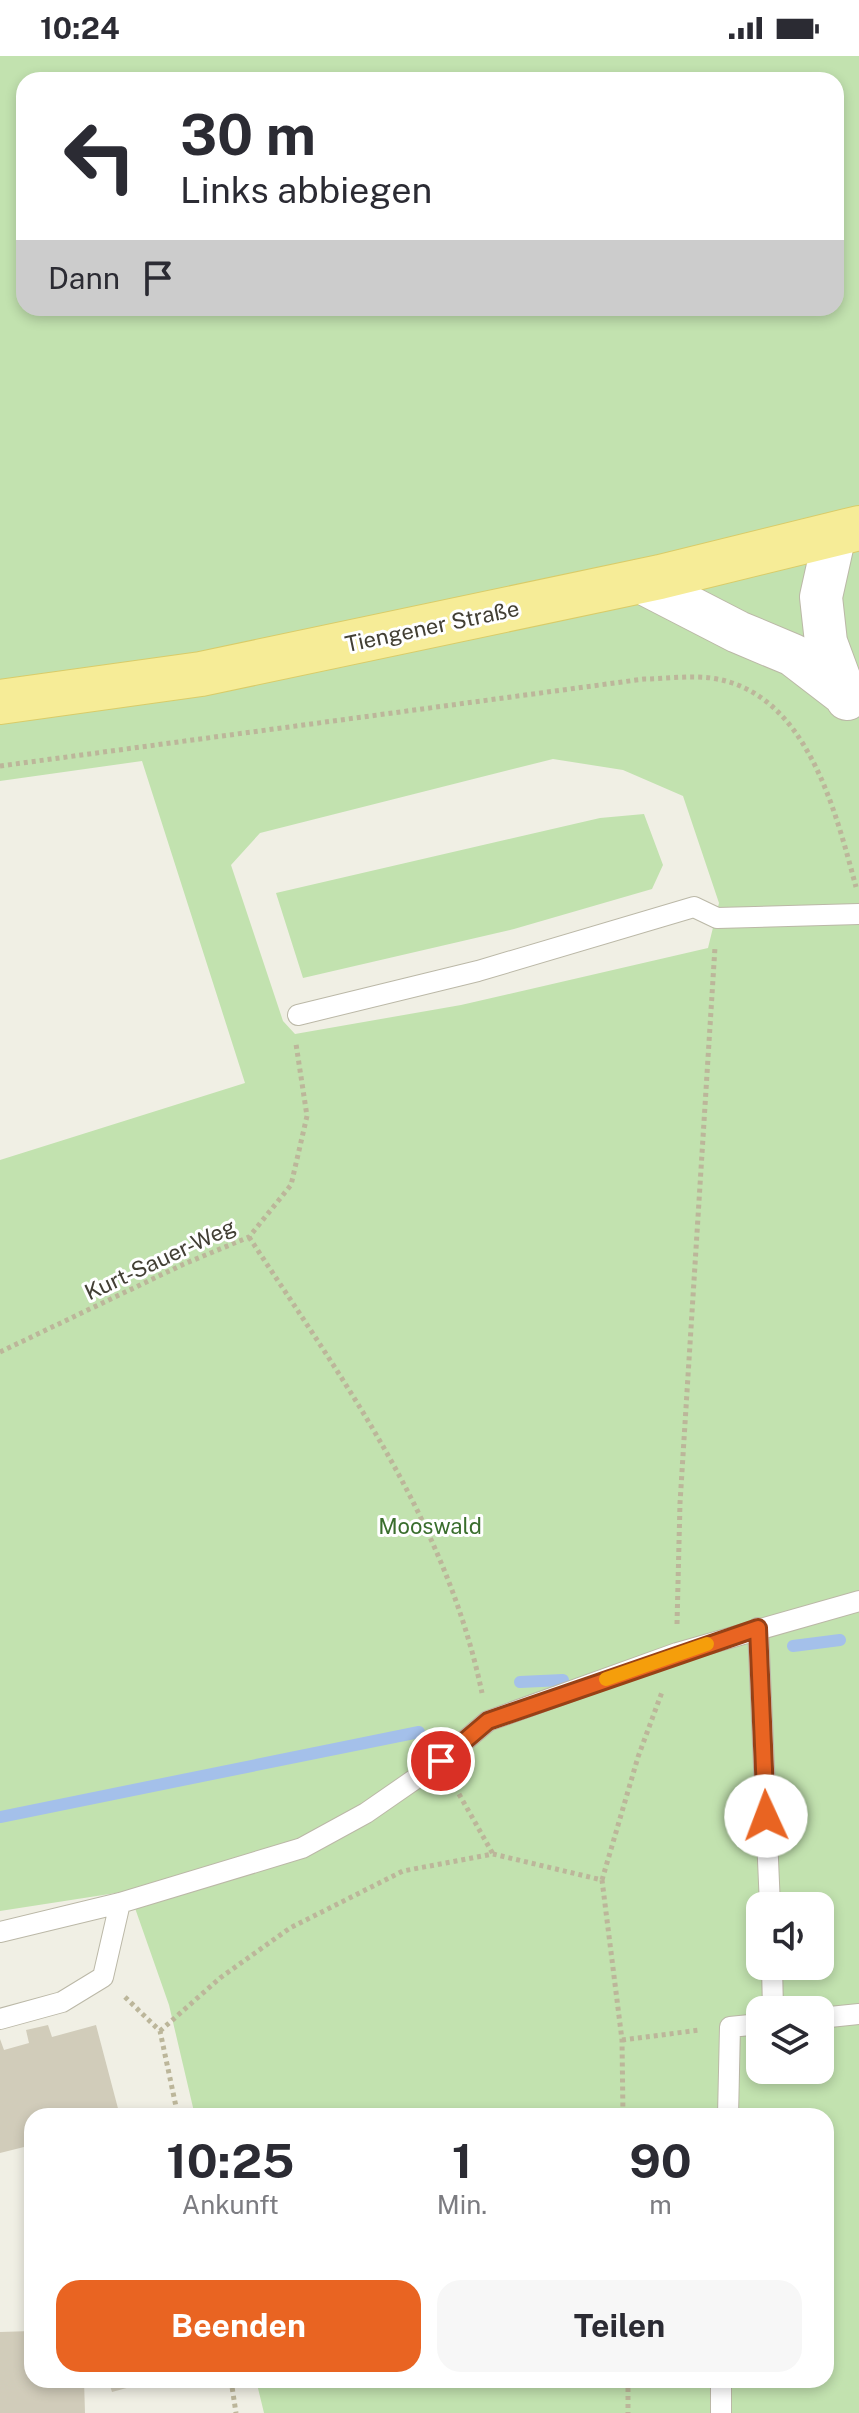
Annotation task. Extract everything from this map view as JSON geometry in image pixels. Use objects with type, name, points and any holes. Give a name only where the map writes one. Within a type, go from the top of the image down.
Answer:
[{"type":"main road","name":"Tiengener Straße","points":[[0,702],[201,674],[639,581],[851,540]]},
{"type":"street","points":[[851,540],[821,597],[826,642],[852,707]]},
{"type":"street","points":[[639,581],[738,632],[793,655],[852,707]]},
{"type":"lane","points":[[298,1015],[463,975],[694,907],[717,918],[858,904]]},
{"type":"lane","points":[[0,1932],[120,1903],[302,1848],[366,1813],[441,1761],[488,1721],[677,1653],[859,1601]]},
{"type":"lane","points":[[758,1628],[769,1892]]},
{"type":"lane","points":[[0,2019],[62,2002],[103,1977],[120,1903]]},
{"type":"lane","points":[[834,2017],[859,2014]]},
{"type":"lane","points":[[728,2108],[730,2027],[746,2025]]},
{"type":"lane","points":[[721,2388],[721,2413]]},
{"type":"path","points":[[0,766],[644,679],[712,678],[752,690],[781,712],[810,756],[834,816],[858,904]]},
{"type":"path","points":[[623,2108],[622,2040],[602,1880],[638,1757],[677,1653],[680,1503],[717,918]]},
{"type":"path","name":"Kurt-Sauer-Weg","points":[[0,1352],[184,1264],[249,1237],[291,1185],[307,1116],[295,1034],[298,1015]]},
{"type":"path","points":[[249,1237],[389,1453],[438,1547],[476,1664],[488,1721]]},
{"type":"path","points":[[441,1761],[493,1854]]},
{"type":"path","points":[[160,2031],[220,1978],[290,1928],[403,1871],[493,1854],[602,1880]]},
{"type":"path","points":[[103,1977],[160,2031],[176,2108]]},
{"type":"path","points":[[622,2040],[730,2027]]},
{"type":"path","points":[[232,2388],[236,2413]]},
{"type":"path","points":[[628,2388],[628,2413]]},
{"type":"green space","name":"Mooswald","points":[[0,56],[859,56],[859,2413],[264,2413],[258,2388],[834,2388],[834,2108],[193,2108],[169,2005],[129,1891],[0,1911],[0,1160],[245,1083],[142,761],[0,781]],"holes":[[[553,759],[623,770],[683,796],[719,903],[708,948],[461,1005],[295,1034],[283,1021],[231,865],[260,833]]]},
{"type":"green space","points":[[644,814],[663,865],[652,889],[514,929],[303,978],[276,893],[600,818]]},
{"type":"building","points":[[48,2025],[52,2037],[96,2025],[118,2108],[24,2108],[24,2147],[0,2153],[0,2039],[4,2050],[29,2043],[26,2030]]},
{"type":"building","points":[[24,2331],[24,2388],[84,2388],[85,2413],[0,2413],[0,2332]]},
{"type":"waterway","points":[[793,1646],[840,1640]]},
{"type":"waterway","points":[[520,1682],[563,1680]]},
{"type":"waterway","points":[[0,1817],[419,1732]]},
{"type":"slow traffic","points":[[606,1679],[707,1644]]},
{"type":"route","points":[[441,1761],[488,1721],[677,1653],[758,1628],[766,1816]]}]
